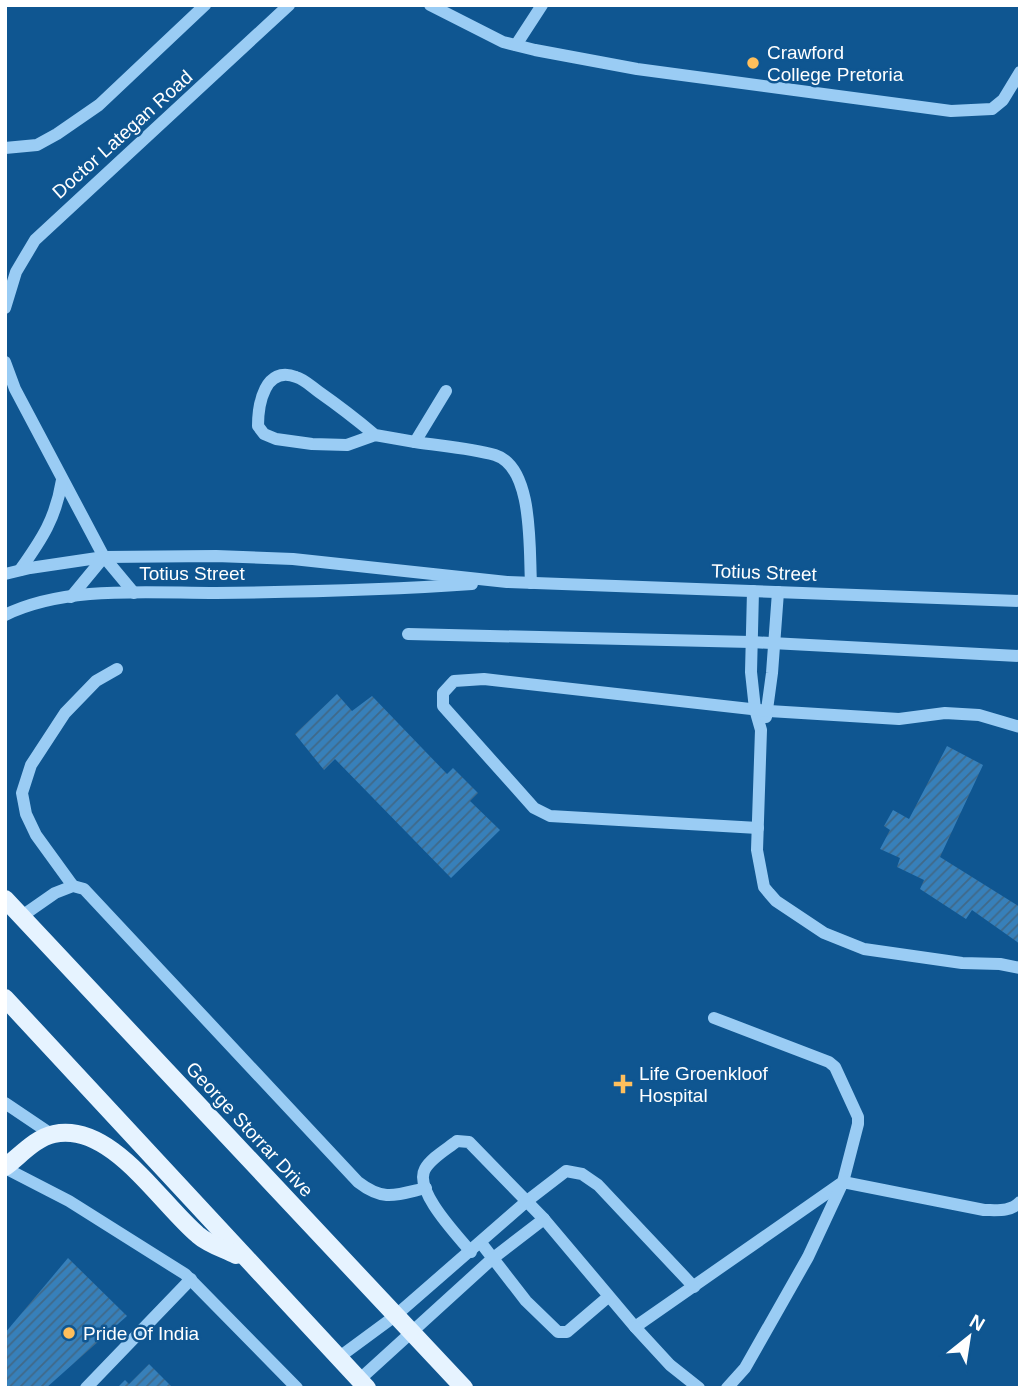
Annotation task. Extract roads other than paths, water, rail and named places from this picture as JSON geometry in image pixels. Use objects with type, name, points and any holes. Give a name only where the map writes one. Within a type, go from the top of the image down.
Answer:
[{"type":"main road","name":"George Storrar Drive","points":[[5,899],[464,1388]]},
{"type":"main road","points":[[5,998],[363,1384]]},
{"type":"main road","points":[[5,1168],[34,1143],[51,1134],[78,1133],[102,1142],[116,1152],[200,1237],[246,1260]]},
{"type":"street","points":[[5,148],[37,145],[99,106],[205,5]]},
{"type":"street","name":"Doctor Lategan Road","points":[[5,308],[16,272],[35,240],[289,5]]},
{"type":"street","points":[[430,5],[516,45],[637,69],[951,111],[992,109],[1003,100],[1020,72]]},
{"type":"street","points":[[516,45],[542,5]]},
{"type":"street","points":[[5,362],[15,389],[104,557],[134,593]]},
{"type":"street","points":[[376,435],[296,376],[280,375],[268,382],[258,405],[258,426],[264,434],[276,439],[347,445],[376,435],[498,456],[512,466],[525,498],[531,583]]},
{"type":"street","points":[[415,442],[446,391]]},
{"type":"street","points":[[20,570],[43,538],[54,516],[62,480]]},
{"type":"street","name":"Totius Street","points":[[5,574],[104,557],[216,556],[293,559],[507,582],[1020,601]]},
{"type":"street","points":[[71,597],[104,557]]},
{"type":"street","name":"Totius Street","points":[[5,615],[39,602],[71,597],[134,593],[359,591],[507,582]]},
{"type":"street","points":[[753,591],[751,671],[762,710]]},
{"type":"street","points":[[778,592],[774,644],[761,730],[757,850],[764,887],[776,901],[824,933],[864,949],[1020,968]]},
{"type":"street","points":[[408,634],[751,642],[1020,656]]},
{"type":"street","points":[[72,886],[36,835],[26,814],[22,793],[31,765],[65,713],[96,681],[117,669]]},
{"type":"street","points":[[758,828],[550,816],[541,813],[443,706],[443,693],[454,681],[475,678],[762,710],[900,719],[945,713],[979,715],[1020,727]]},
{"type":"street","points":[[22,916],[55,893],[72,886],[83,889],[358,1182],[379,1195],[401,1194],[426,1188]]},
{"type":"street","points":[[714,1018],[829,1062],[839,1072],[856,1110],[858,1124],[843,1182],[808,1257],[745,1368],[727,1388]]},
{"type":"street","points":[[5,1103],[51,1134]]},
{"type":"street","points":[[608,1297],[567,1332],[558,1332],[526,1301],[492,1259],[476,1248],[430,1203],[423,1176],[426,1167],[457,1141],[465,1140],[544,1219],[608,1297],[670,1365],[699,1388]]},
{"type":"street","points":[[5,1168],[69,1201],[191,1279],[297,1388]]},
{"type":"street","points":[[338,1358],[395,1316],[527,1201],[566,1171],[589,1177],[694,1287]]},
{"type":"street","points":[[635,1327],[843,1182],[984,1210],[1006,1210],[1020,1202]]},
{"type":"street","points":[[363,1384],[412,1332],[492,1259],[544,1219]]},
{"type":"street","points":[[86,1388],[191,1279]]},
{"type":"place","name":"Crawford College Pretoria","points":[[753,63]]},
{"type":"place","name":"Life Groenkloof Hospital","points":[[623,1084]]},
{"type":"place","name":"Pride Of India","points":[[69,1333]]}]
